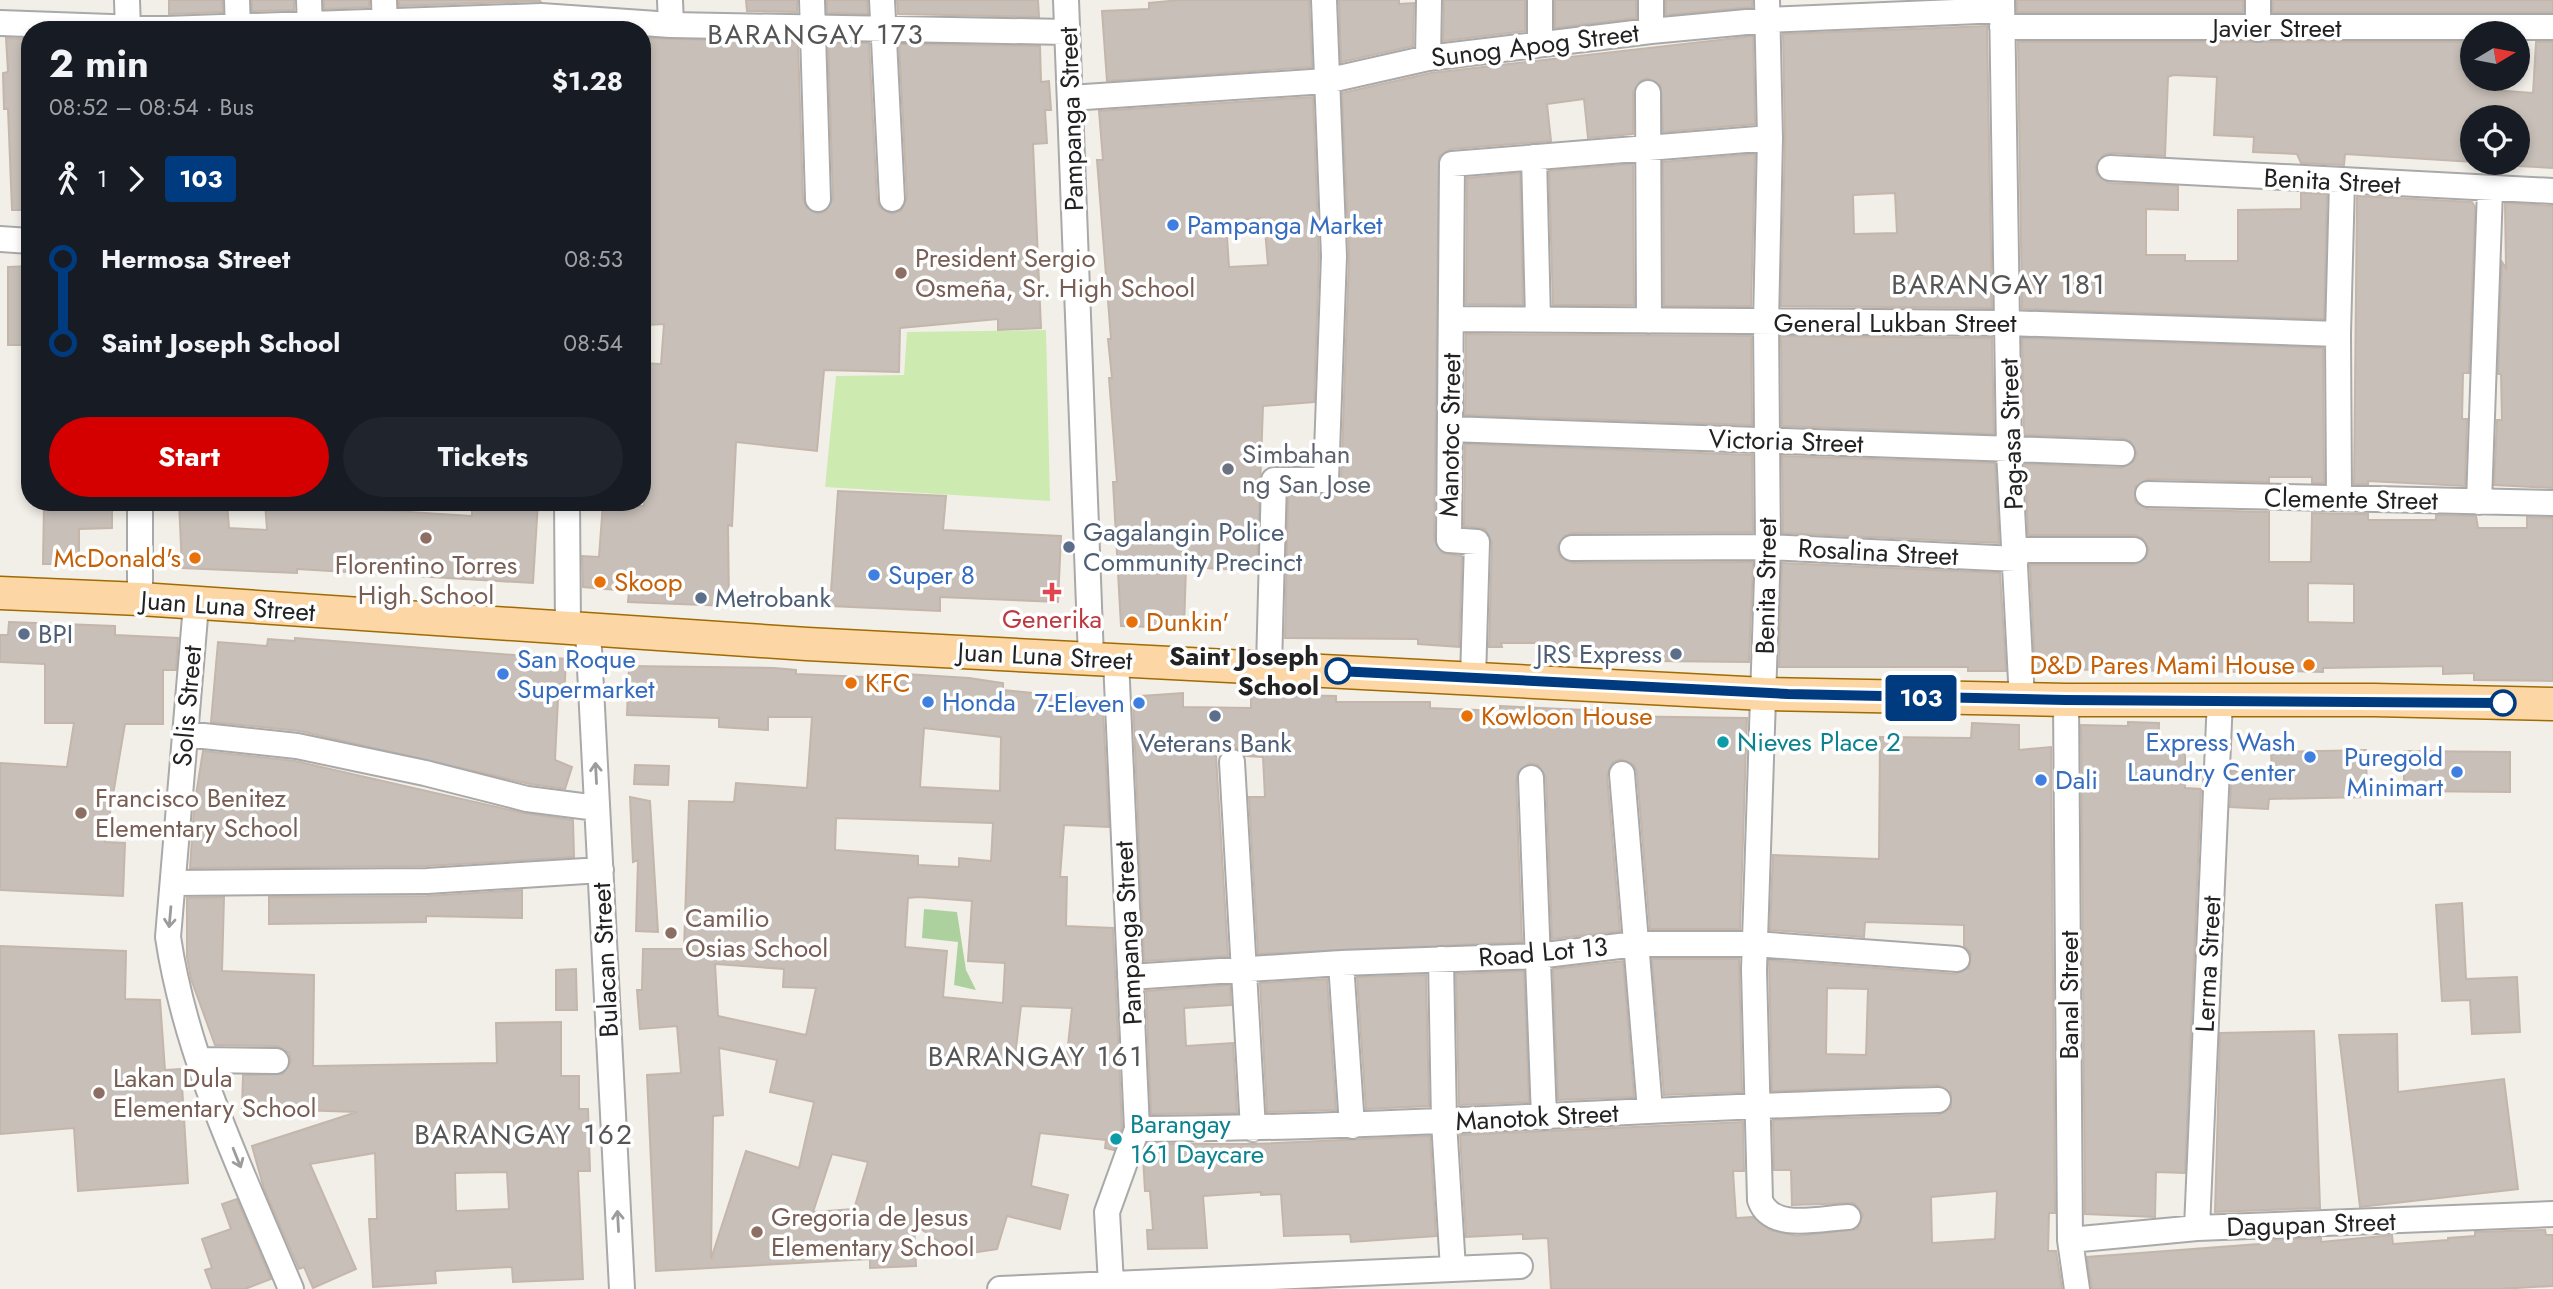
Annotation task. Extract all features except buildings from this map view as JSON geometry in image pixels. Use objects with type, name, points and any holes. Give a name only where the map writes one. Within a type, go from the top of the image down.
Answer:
[{"type":"main road","name":"Juan Luna Street","points":[[0,593],[578,629],[1764,694],[2022,700],[2220,699],[2553,704]]},
{"type":"street","points":[[127,0],[128,21]]},
{"type":"street","points":[[237,0],[238,21]]},
{"type":"street","points":[[670,0],[671,25]]},
{"type":"street","points":[[812,0],[818,199]]},
{"type":"street","points":[[882,0],[892,199]]},
{"type":"street","name":"Pampanga Street","points":[[1066,0],[1103,659],[1130,977],[1137,1129],[1107,1212],[1111,1284]]},
{"type":"street","points":[[1269,667],[1274,480],[1326,480],[1334,256],[1324,0]]},
{"type":"street","points":[[1428,58],[1429,0]]},
{"type":"street","points":[[1539,0],[1540,44]]},
{"type":"street","points":[[1651,0],[1651,31]]},
{"type":"street","points":[[2258,0],[2258,29]]},
{"type":"street","name":"Sunog Apog Street","points":[[1070,98],[1326,81],[1428,58],[1651,31],[1768,10],[1886,7],[2002,12]]},
{"type":"street","name":"Benita Street","points":[[1768,10],[1768,547],[1755,944],[1755,1104],[1760,1200],[1763,1209],[1779,1219],[1848,1217]]},
{"type":"street","name":"Javier Street","points":[[2002,12],[2258,29],[2553,27]]},
{"type":"street","name":"Pag-asa Street","points":[[2002,12],[2009,451],[2022,700]]},
{"type":"street","points":[[290,21],[309,18],[541,16],[622,21]]},
{"type":"street","points":[[0,23],[21,24]]},
{"type":"street","points":[[651,23],[1067,32]]},
{"type":"street","points":[[1648,93],[1649,321]]},
{"type":"street","points":[[1538,319],[1534,157],[1770,138]]},
{"type":"street","name":"Manotoc Street","points":[[1473,679],[1477,542],[1449,540],[1452,164],[1534,157]]},
{"type":"street","name":"Benita Street","points":[[2110,168],[2490,190],[2553,191]]},
{"type":"street","points":[[2339,498],[2338,334],[2342,182]]},
{"type":"street","points":[[2479,502],[2490,190]]},
{"type":"street","points":[[0,239],[21,240]]},
{"type":"street","name":"General Lukban Street","points":[[1452,319],[2007,323],[2338,334]]},
{"type":"street","name":"Victoria Street","points":[[1450,429],[2122,453]]},
{"type":"street","name":"Clemente Street","points":[[2148,494],[2553,503]]},
{"type":"street","points":[[140,511],[140,600]]},
{"type":"street","name":"Bulacan Street","points":[[568,511],[597,808],[622,1289]]},
{"type":"street","name":"Rosalina Street","points":[[1572,548],[1768,547],[2016,555],[2134,551]]},
{"type":"street","name":"Solis Street","points":[[196,605],[168,937],[175,980],[220,1116],[291,1289]]},
{"type":"street","name":"Lerma Street","points":[[2197,1228],[2220,699]]},
{"type":"street","name":"Banal Street","points":[[2066,700],[2070,1240],[2077,1289]]},
{"type":"street","points":[[185,734],[296,746],[527,799],[597,808]]},
{"type":"street","points":[[1232,762],[1253,1129]]},
{"type":"street","points":[[1622,774],[1650,1110]]},
{"type":"street","points":[[1531,778],[1544,1117]]},
{"type":"street","points":[[173,883],[427,881],[600,870]]},
{"type":"street","name":"Road Lot 13","points":[[1130,977],[1341,963],[1537,956],[1636,944],[1755,944],[1957,959]]},
{"type":"street","points":[[1441,959],[1444,1122],[1453,1269]]},
{"type":"street","points":[[1341,963],[1352,1126]]},
{"type":"street","points":[[201,1060],[276,1061]]},
{"type":"street","name":"Manotok Street","points":[[1137,1129],[1352,1126],[1755,1104],[1938,1100]]},
{"type":"street","name":"Dagupan Street","points":[[2070,1240],[2197,1228],[2553,1214]]},
{"type":"street","points":[[1000,1289],[1520,1265]]},
{"type":"green space","points":[[1046,330],[1050,501],[825,487],[836,376],[904,375],[907,332]]},
{"type":"green space","points":[[924,909],[957,912],[966,970],[976,990],[954,985],[958,942],[922,938]]},
{"type":"bus line","name":"103","points":[[1338,671],[1788,694],[1961,699],[2503,703]]},
{"type":"place","name":"Pampanga Market","points":[[1173,225]]},
{"type":"place","name":"President Sergio Osmeña, Sr. High School","points":[[901,273]]},
{"type":"place","name":"Simbahan ng San Jose","points":[[1228,469]]},
{"type":"place","name":"Florentino Torres High School","points":[[426,538]]},
{"type":"place","name":"Gagalangin Police Community Precinct","points":[[1069,547]]},
{"type":"place","name":"McDonald's","points":[[195,558]]},
{"type":"place","name":"Super 8","points":[[874,575]]},
{"type":"place","name":"Skoop","points":[[600,582]]},
{"type":"place","name":"Generika","points":[[1052,592]]},
{"type":"place","name":"Metrobank","points":[[701,598]]},
{"type":"place","name":"Dunkin'","points":[[1132,622]]},
{"type":"place","name":"BPI","points":[[24,634]]},
{"type":"place","name":"JRS Express","points":[[1676,654]]},
{"type":"place","name":"D&D Pares Mami House","points":[[2309,665]]},
{"type":"place","name":"Saint Joseph School","points":[[1338,671]]},
{"type":"place","name":"San Roque Supermarket","points":[[503,674]]},
{"type":"place","name":"KFC","points":[[851,683]]},
{"type":"place","name":"Honda","points":[[928,702]]},
{"type":"place","name":"7-Eleven","points":[[1139,703]]},
{"type":"place","name":"Veterans Bank","points":[[1215,716]]},
{"type":"place","name":"Kowloon House","points":[[1467,716]]},
{"type":"place","name":"Nieves Place 2","points":[[1723,742]]},
{"type":"place","name":"Express Wash Laundry Center","points":[[2310,757]]},
{"type":"place","name":"Puregold Minimart","points":[[2457,772]]},
{"type":"place","name":"Dali","points":[[2041,780]]},
{"type":"place","name":"Francisco Benitez Elementary School","points":[[81,813]]},
{"type":"place","name":"Camilio Osias School","points":[[671,933]]},
{"type":"place","name":"Lakan Dula Elementary School","points":[[99,1093]]},
{"type":"place","name":"Barangay 161 Daycare","points":[[1116,1139]]},
{"type":"place","name":"Gregoria de Jesus Elementary School","points":[[757,1232]]},
{"type":"district","name":"BARANGAY 173","points":[[816,34]]},
{"type":"district","name":"BARANGAY 181","points":[[1999,284]]},
{"type":"district","name":"BARANGAY 161","points":[[1036,1056]]},
{"type":"district","name":"BARANGAY 162","points":[[524,1134]]}]
